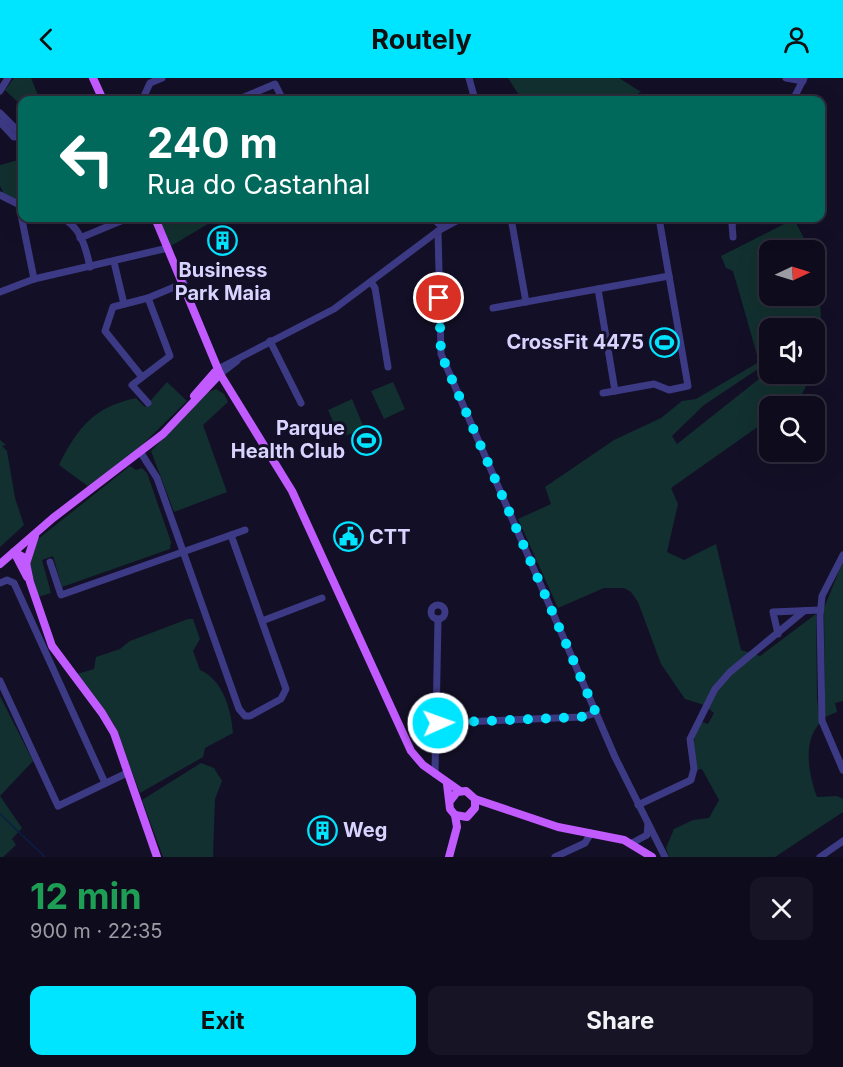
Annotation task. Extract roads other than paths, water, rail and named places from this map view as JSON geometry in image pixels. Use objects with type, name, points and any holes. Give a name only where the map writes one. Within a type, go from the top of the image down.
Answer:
[{"type":"main road","points":[[93,78],[101,96]]},
{"type":"main road","points":[[157,222],[219,372],[286,480],[411,751],[435,774],[460,791]]},
{"type":"main road","points":[[0,565],[39,530],[141,453],[210,386],[219,372]]},
{"type":"main road","points":[[183,413],[201,387],[219,372]]},
{"type":"main road","points":[[210,386],[226,385]]},
{"type":"main road","points":[[24,566],[39,530]]},
{"type":"main road","points":[[14,552],[21,555],[52,646],[95,705],[123,769],[128,773],[157,857]]},
{"type":"main road","points":[[0,565],[24,566]]},
{"type":"main road","points":[[446,781],[450,791],[450,809],[455,815],[457,827],[449,857]]},
{"type":"main road","points":[[450,801],[453,794],[460,791],[470,792],[475,804]]},
{"type":"main road","points":[[475,804],[488,804],[549,824],[632,843],[646,853]]},
{"type":"main road","points":[[454,857],[466,817],[475,804]]},
{"type":"main road","points":[[455,815],[466,817]]},
{"type":"street","points":[[0,90],[8,78]]},
{"type":"street","points":[[145,96],[150,83],[162,78]]},
{"type":"street","points":[[469,78],[474,96]]},
{"type":"street","points":[[786,78],[804,80],[795,96]]},
{"type":"street","points":[[245,96],[274,81],[281,96]]},
{"type":"street","points":[[0,113],[18,131]]},
{"type":"street","points":[[0,122],[14,137],[18,136]]},
{"type":"street","points":[[0,195],[18,204]]},
{"type":"street","points":[[24,222],[34,279]]},
{"type":"street","points":[[69,222],[73,224],[80,238],[90,267]]},
{"type":"street","points":[[80,238],[118,222]]},
{"type":"street","points":[[435,222],[441,229],[441,354],[596,713],[638,805],[665,857]]},
{"type":"street","points":[[219,372],[246,352],[334,309],[441,229],[454,222]]},
{"type":"street","points":[[512,222],[526,302]]},
{"type":"street","points":[[603,393],[654,384],[669,390],[688,386],[660,222]]},
{"type":"street","points":[[733,237],[734,222]]},
{"type":"street","points":[[0,292],[34,279],[168,248]]},
{"type":"street","points":[[114,262],[124,304]]},
{"type":"street","points":[[493,308],[669,276]]},
{"type":"street","points":[[371,282],[375,288],[388,367]]},
{"type":"street","points":[[142,377],[105,331],[112,307],[148,298],[184,283]]},
{"type":"street","points":[[598,289],[615,391]]},
{"type":"street","points":[[148,298],[170,356],[132,385],[148,403]]},
{"type":"street","points":[[270,341],[301,403]]},
{"type":"street","points":[[141,453],[157,478],[239,709],[245,716],[250,716],[281,699],[285,693],[231,535]]},
{"type":"street","points":[[50,562],[61,596],[245,530]]},
{"type":"street","points":[[842,766],[822,721],[820,610],[822,596],[843,555]]},
{"type":"street","points":[[0,583],[7,580],[14,583],[105,783]]},
{"type":"street","points":[[262,621],[322,598]]},
{"type":"street","points":[[778,634],[773,612],[820,610]]},
{"type":"street","points":[[638,805],[691,780],[694,769],[690,738],[715,689],[730,672],[804,611]]},
{"type":"street","points":[[435,774],[438,723],[438,619]]},
{"type":"street","points":[[0,681],[56,804],[61,805],[128,773]]},
{"type":"street","points":[[438,723],[581,717],[596,713]]},
{"type":"street","points":[[646,853],[648,824]]},
{"type":"street","points":[[555,857],[585,843],[591,833]]},
{"type":"street","points":[[632,843],[647,835]]},
{"type":"street","points":[[646,853],[652,848],[656,837]]},
{"type":"street","points":[[820,857],[843,842]]},
{"type":"waterway","points":[[0,814],[45,857]]},
{"type":"place","name":"Business Park Maia","points":[[223,240]]},
{"type":"place","name":"CrossFit 4475","points":[[665,342]]},
{"type":"place","name":"Parque Health Club","points":[[366,440]]},
{"type":"place","name":"CTT","points":[[348,537]]},
{"type":"place","name":"Weg","points":[[322,830]]}]
